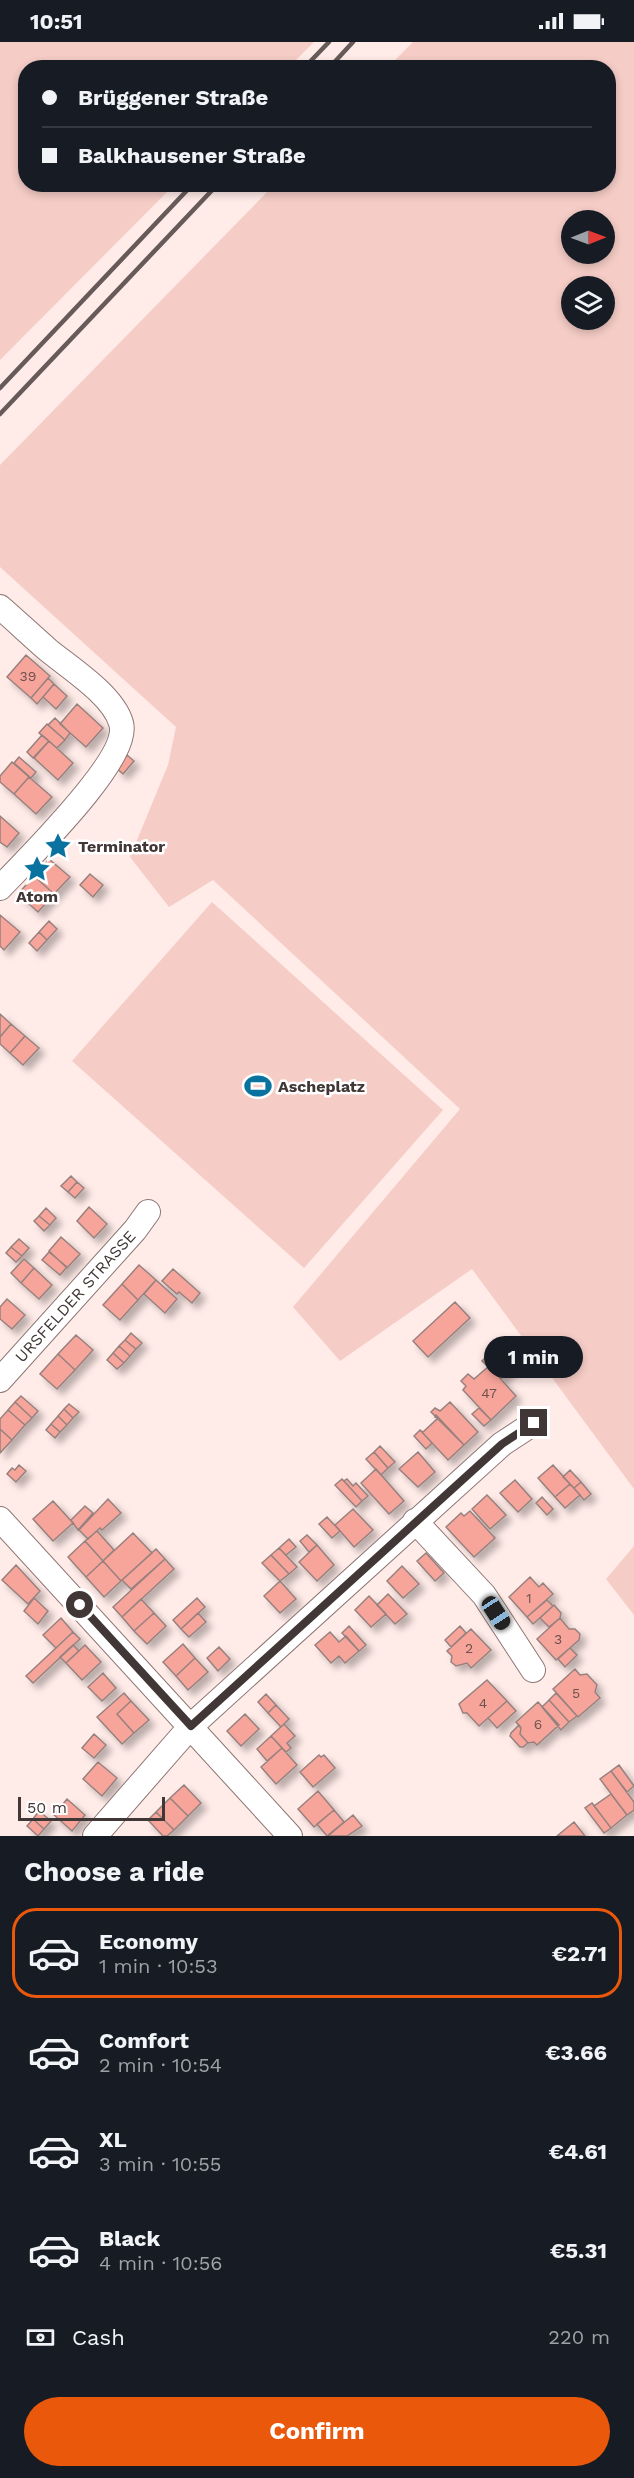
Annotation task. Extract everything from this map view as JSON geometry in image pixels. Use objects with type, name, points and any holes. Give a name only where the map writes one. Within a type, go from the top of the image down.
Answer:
[{"type":"street","points":[[0,607],[113,707],[122,723],[122,739],[81,801],[0,888]]},
{"type":"street","name":"URSFELDER STRASSE","points":[[0,1380],[135,1230],[148,1212]]},
{"type":"street","points":[[95,1836],[191,1726],[502,1444],[534,1423]]},
{"type":"street","points":[[0,1519],[290,1836]]},
{"type":"street","points":[[416,1521],[484,1595],[533,1670]]},
{"type":"shaded area","points":[[0,42],[314,42],[296,60],[18,60],[18,192],[167,192],[0,360]]},
{"type":"shaded area","points":[[413,42],[634,42],[634,1489],[472,1269],[340,1361],[293,1307],[460,1109],[213,880],[169,907],[130,857],[168,765],[176,727],[0,567],[0,465],[267,192],[616,192],[616,60],[395,60]]},
{"type":"shaded area","name":"Ascheplatz","points":[[212,902],[443,1110],[304,1268],[72,1061]]},
{"type":"shaded area","points":[[634,1546],[634,1615],[606,1579]]},
{"type":"building","points":[[26,655],[50,676],[31,698],[7,677]]},
{"type":"building","points":[[48,678],[54,684],[37,704],[31,698]]},
{"type":"building","points":[[54,684],[67,696],[56,709],[43,697]]},
{"type":"building","points":[[77,704],[103,728],[86,747],[60,724]]},
{"type":"building","points":[[55,718],[70,733],[65,740],[48,725]]},
{"type":"building","points":[[47,724],[65,740],[57,748],[39,733]]},
{"type":"building","points":[[42,735],[49,741],[33,758],[27,752]]},
{"type":"building","points":[[49,741],[73,763],[58,780],[34,758]]},
{"type":"building","points":[[127,755],[134,761],[123,774],[116,768]]},
{"type":"building","points":[[19,757],[36,772],[31,778],[14,763]]},
{"type":"building","points":[[12,762],[29,777],[14,794],[0,782],[0,776]]},
{"type":"building","points":[[29,777],[52,797],[36,814],[14,794]]},
{"type":"building","points":[[0,816],[19,833],[7,847],[0,842]]},
{"type":"building","points":[[49,859],[70,877],[54,894],[34,876]]},
{"type":"building","points":[[90,874],[103,885],[93,897],[80,885]]},
{"type":"building","points":[[34,876],[54,894],[38,912],[18,894]]},
{"type":"building","points":[[0,915],[20,932],[4,950],[0,946]]},
{"type":"building","points":[[49,921],[57,929],[47,940],[39,932]]},
{"type":"building","points":[[39,932],[47,940],[37,951],[29,943]]},
{"type":"building","points":[[0,1014],[11,1024],[0,1037]]},
{"type":"building","points":[[11,1024],[25,1036],[10,1053],[0,1044],[0,1037]]},
{"type":"building","points":[[25,1036],[39,1048],[23,1065],[10,1053]]},
{"type":"building","points":[[71,1176],[77,1182],[68,1192],[61,1186]]},
{"type":"building","points":[[77,1182],[84,1188],[75,1198],[68,1192]]},
{"type":"building","points":[[89,1207],[107,1224],[94,1238],[77,1221]]},
{"type":"building","points":[[46,1208],[56,1218],[50,1225],[39,1216]]},
{"type":"building","points":[[39,1216],[50,1225],[44,1231],[34,1221]]},
{"type":"building","points":[[61,1237],[80,1254],[67,1268],[49,1251]]},
{"type":"building","points":[[19,1239],[29,1248],[22,1256],[11,1247]]},
{"type":"building","points":[[11,1247],[22,1256],[16,1262],[6,1253]]},
{"type":"building","points":[[49,1252],[67,1267],[60,1275],[42,1260]]},
{"type":"building","points":[[24,1259],[34,1268],[21,1283],[11,1273]]},
{"type":"building","points":[[139,1265],[156,1280],[138,1300],[122,1284]]},
{"type":"building","points":[[34,1268],[52,1285],[39,1299],[21,1283]]},
{"type":"building","points":[[173,1269],[200,1293],[192,1303],[162,1281]]},
{"type":"building","points":[[156,1280],[177,1299],[165,1313],[144,1294]]},
{"type":"building","points":[[122,1284],[138,1300],[120,1320],[103,1305]]},
{"type":"building","points":[[7,1299],[25,1315],[12,1329],[0,1319],[0,1307]]},
{"type":"building","points":[[455,1302],[470,1318],[428,1357],[413,1341]]},
{"type":"building","points":[[131,1333],[142,1343],[136,1349],[125,1340]]},
{"type":"building","points":[[76,1335],[93,1350],[75,1370],[58,1354]]},
{"type":"building","points":[[125,1340],[136,1349],[130,1356],[119,1346]]},
{"type":"building","points":[[119,1346],[130,1356],[124,1363],[113,1353]]},
{"type":"building","points":[[496,1347],[514,1367],[501,1379],[482,1361]]},
{"type":"building","points":[[113,1353],[124,1363],[117,1369],[107,1360]]},
{"type":"building","points":[[58,1354],[75,1370],[57,1389],[40,1374]]},
{"type":"building","points":[[489,1366],[516,1396],[491,1420],[463,1390],[466,1386],[461,1381],[468,1374],[474,1379]]},
{"type":"building","points":[[21,1396],[38,1411],[32,1418],[15,1402]]},
{"type":"building","points":[[15,1402],[32,1418],[25,1425],[8,1410]]},
{"type":"building","points":[[450,1402],[478,1432],[464,1445],[431,1412],[435,1408],[440,1411]]},
{"type":"building","points":[[69,1404],[79,1412],[73,1418],[64,1409]]},
{"type":"building","points":[[479,1408],[491,1420],[484,1426],[472,1414]]},
{"type":"building","points":[[64,1409],[73,1418],[67,1425],[58,1416]]},
{"type":"building","points":[[8,1410],[25,1425],[12,1440],[0,1429],[0,1419]]},
{"type":"building","points":[[436,1415],[464,1445],[448,1460],[420,1430],[423,1432],[438,1418],[435,1417]]},
{"type":"building","points":[[58,1416],[67,1425],[60,1432],[51,1424]]},
{"type":"building","points":[[51,1424],[60,1432],[55,1438],[46,1430]]},
{"type":"building","points":[[0,1429],[12,1440],[0,1453]]},
{"type":"building","points":[[420,1430],[432,1443],[426,1449],[414,1436]]},
{"type":"building","points":[[380,1446],[395,1462],[388,1468],[374,1452]]},
{"type":"building","points":[[374,1452],[388,1468],[381,1475],[366,1459]]},
{"type":"building","points":[[418,1452],[435,1472],[418,1487],[399,1469]]},
{"type":"building","points":[[19,1465],[26,1471],[16,1482],[7,1474]]},
{"type":"building","points":[[553,1465],[570,1484],[555,1497],[538,1478]]},
{"type":"building","points":[[376,1469],[404,1501],[389,1514],[361,1483]]},
{"type":"building","points":[[570,1470],[581,1482],[574,1488],[563,1477]]},
{"type":"building","points":[[342,1479],[362,1501],[356,1507],[335,1485]]},
{"type":"building","points":[[347,1479],[353,1486],[356,1483],[368,1496],[362,1501],[344,1481]]},
{"type":"building","points":[[515,1480],[532,1499],[518,1512],[500,1493]]},
{"type":"building","points":[[581,1482],[591,1494],[584,1500],[574,1488]]},
{"type":"building","points":[[570,1484],[580,1495],[565,1508],[555,1497]]},
{"type":"building","points":[[487,1495],[506,1515],[490,1529],[472,1509]]},
{"type":"building","points":[[542,1497],[553,1509],[547,1515],[536,1503]]},
{"type":"building","points":[[108,1499],[121,1513],[88,1539],[79,1530]]},
{"type":"building","points":[[53,1501],[73,1523],[53,1541],[33,1519]]},
{"type":"building","points":[[85,1506],[93,1513],[78,1530],[71,1520]]},
{"type":"building","points":[[353,1509],[373,1530],[354,1547],[335,1525]]},
{"type":"building","points":[[470,1511],[495,1538],[474,1557],[446,1527],[461,1513],[464,1516]]},
{"type":"building","points":[[327,1517],[340,1531],[332,1538],[319,1524]]},
{"type":"building","points":[[97,1531],[114,1550],[103,1561],[85,1541]]},
{"type":"building","points":[[133,1533],[152,1553],[121,1581],[103,1561]]},
{"type":"building","points":[[307,1535],[317,1545],[309,1552],[300,1541]]},
{"type":"building","points":[[289,1539],[296,1547],[286,1555],[279,1548]]},
{"type":"building","points":[[85,1541],[103,1561],[86,1577],[68,1557]]},
{"type":"building","points":[[317,1545],[334,1565],[317,1581],[299,1562]]},
{"type":"building","points":[[279,1548],[297,1567],[289,1574],[271,1555]]},
{"type":"building","points":[[156,1549],[165,1559],[131,1589],[122,1580]]},
{"type":"building","points":[[426,1553],[444,1573],[435,1581],[417,1561]]},
{"type":"building","points":[[271,1555],[289,1574],[280,1581],[262,1563]]},
{"type":"building","points":[[165,1559],[174,1569],[122,1617],[113,1607]]},
{"type":"building","points":[[103,1561],[121,1581],[104,1597],[86,1577]]},
{"type":"building","points":[[16,1565],[40,1591],[28,1604],[2,1580]]},
{"type":"building","points":[[402,1566],[419,1584],[403,1598],[387,1581]]},
{"type":"building","points":[[530,1577],[539,1587],[543,1583],[553,1594],[527,1617],[509,1597]]},
{"type":"building","points":[[280,1581],[296,1599],[280,1613],[264,1596]]},
{"type":"building","points":[[388,1594],[407,1614],[395,1624],[377,1605]]},
{"type":"building","points":[[369,1596],[386,1614],[371,1627],[355,1610]]},
{"type":"building","points":[[34,1598],[48,1611],[38,1624],[24,1611]]},
{"type":"building","points":[[197,1598],[205,1607],[181,1629],[173,1620]]},
{"type":"building","points":[[141,1599],[154,1613],[134,1631],[122,1617]]},
{"type":"building","points":[[547,1600],[553,1606],[533,1624],[527,1617]]},
{"type":"building","points":[[554,1605],[561,1613],[560,1618],[549,1627],[540,1618]]},
{"type":"building","points":[[154,1613],[166,1626],[147,1644],[134,1631]]},
{"type":"building","points":[[198,1613],[206,1622],[189,1637],[181,1629]]},
{"type":"building","points":[[61,1618],[73,1632],[56,1648],[43,1635]]},
{"type":"building","points":[[560,1618],[569,1629],[575,1629],[580,1634],[579,1640],[556,1660],[537,1639]]},
{"type":"building","points":[[349,1626],[366,1645],[359,1651],[342,1633]]},
{"type":"building","points":[[460,1626],[466,1633],[451,1647],[445,1640]]},
{"type":"building","points":[[471,1629],[491,1650],[471,1668],[467,1663],[456,1666],[451,1662],[452,1656],[447,1651]]},
{"type":"building","points":[[73,1632],[80,1639],[33,1683],[26,1676]]},
{"type":"building","points":[[330,1632],[339,1642],[346,1636],[359,1651],[345,1663],[339,1656],[331,1663],[315,1645]]},
{"type":"building","points":[[183,1644],[195,1658],[176,1676],[163,1662]]},
{"type":"building","points":[[73,1645],[79,1651],[66,1663],[60,1657]]},
{"type":"building","points":[[85,1645],[101,1662],[82,1680],[66,1663]]},
{"type":"building","points":[[219,1647],[230,1659],[218,1671],[207,1658]]},
{"type":"building","points":[[570,1648],[577,1655],[565,1667],[558,1659]]},
{"type":"building","points":[[195,1658],[208,1672],[188,1690],[176,1676]]},
{"type":"building","points":[[575,1669],[580,1675],[587,1674],[597,1685],[595,1692],[600,1698],[578,1717],[553,1689]]},
{"type":"building","points":[[103,1673],[116,1688],[102,1701],[88,1687]]},
{"type":"building","points":[[487,1680],[507,1701],[479,1726],[467,1713],[463,1713],[459,1704]]},
{"type":"building","points":[[124,1693],[131,1701],[117,1714],[134,1733],[122,1744],[97,1717]]},
{"type":"building","points":[[556,1693],[577,1716],[569,1722],[549,1700]]},
{"type":"building","points":[[266,1694],[276,1705],[268,1713],[258,1702]]},
{"type":"building","points":[[549,1700],[569,1722],[561,1730],[542,1707]]},
{"type":"building","points":[[131,1701],[149,1720],[134,1733],[117,1714]]},
{"type":"building","points":[[507,1701],[516,1711],[497,1728],[488,1718]]},
{"type":"building","points":[[538,1702],[559,1725],[537,1745],[534,1742],[528,1743],[520,1734],[521,1728],[516,1722]]},
{"type":"building","points":[[276,1705],[289,1719],[281,1727],[268,1713]]},
{"type":"building","points":[[245,1714],[259,1729],[241,1746],[227,1731]]},
{"type":"building","points":[[284,1724],[295,1736],[287,1743],[291,1748],[286,1752],[271,1736]]},
{"type":"building","points":[[519,1725],[520,1734],[528,1743],[523,1747],[520,1747],[510,1736]]},
{"type":"building","points":[[94,1734],[106,1745],[94,1758],[82,1748]]},
{"type":"building","points":[[271,1736],[282,1748],[267,1761],[257,1749]]},
{"type":"building","points":[[282,1748],[297,1765],[276,1784],[261,1767]]},
{"type":"building","points":[[319,1755],[321,1757],[324,1755],[335,1768],[313,1787],[300,1772]]},
{"type":"building","points":[[98,1762],[117,1778],[102,1796],[83,1779]]},
{"type":"building","points":[[619,1765],[634,1786],[627,1792],[611,1771]]},
{"type":"building","points":[[611,1771],[634,1802],[634,1810],[627,1815],[600,1779]]},
{"type":"building","points":[[184,1785],[201,1803],[188,1816],[170,1798]]},
{"type":"building","points":[[318,1791],[334,1810],[314,1827],[298,1809]]},
{"type":"building","points":[[611,1794],[627,1815],[611,1828],[594,1806]]},
{"type":"building","points":[[170,1798],[188,1816],[174,1830],[156,1812]]},
{"type":"building","points":[[67,1799],[85,1815],[72,1831],[54,1815]]},
{"type":"building","points":[[592,1803],[611,1828],[604,1833],[585,1808]]},
{"type":"building","points":[[334,1810],[344,1822],[327,1836],[317,1824]]},
{"type":"building","points":[[39,1811],[51,1821],[44,1829],[33,1819]]},
{"type":"building","points":[[156,1812],[174,1830],[167,1836],[163,1836],[148,1820]]},
{"type":"building","points":[[353,1815],[362,1826],[347,1836],[328,1836]]},
{"type":"building","points":[[33,1819],[44,1829],[38,1836],[27,1826]]},
{"type":"building","points":[[574,1822],[585,1836],[557,1836]]},
{"type":"railway","points":[[312,60],[329,42]]},
{"type":"railway","points":[[336,60],[353,42]]},
{"type":"railway","points":[[0,388],[185,192]]},
{"type":"railway","points":[[0,414],[210,192]]},
{"type":"place","name":"Terminator","points":[[58,846]]},
{"type":"place","name":"Atom","points":[[37,869]]},
{"type":"place","name":"Ascheplatz","points":[[258,1086]]},
{"type":"route","points":[[80,1605],[191,1726],[502,1444],[534,1423]]}]
